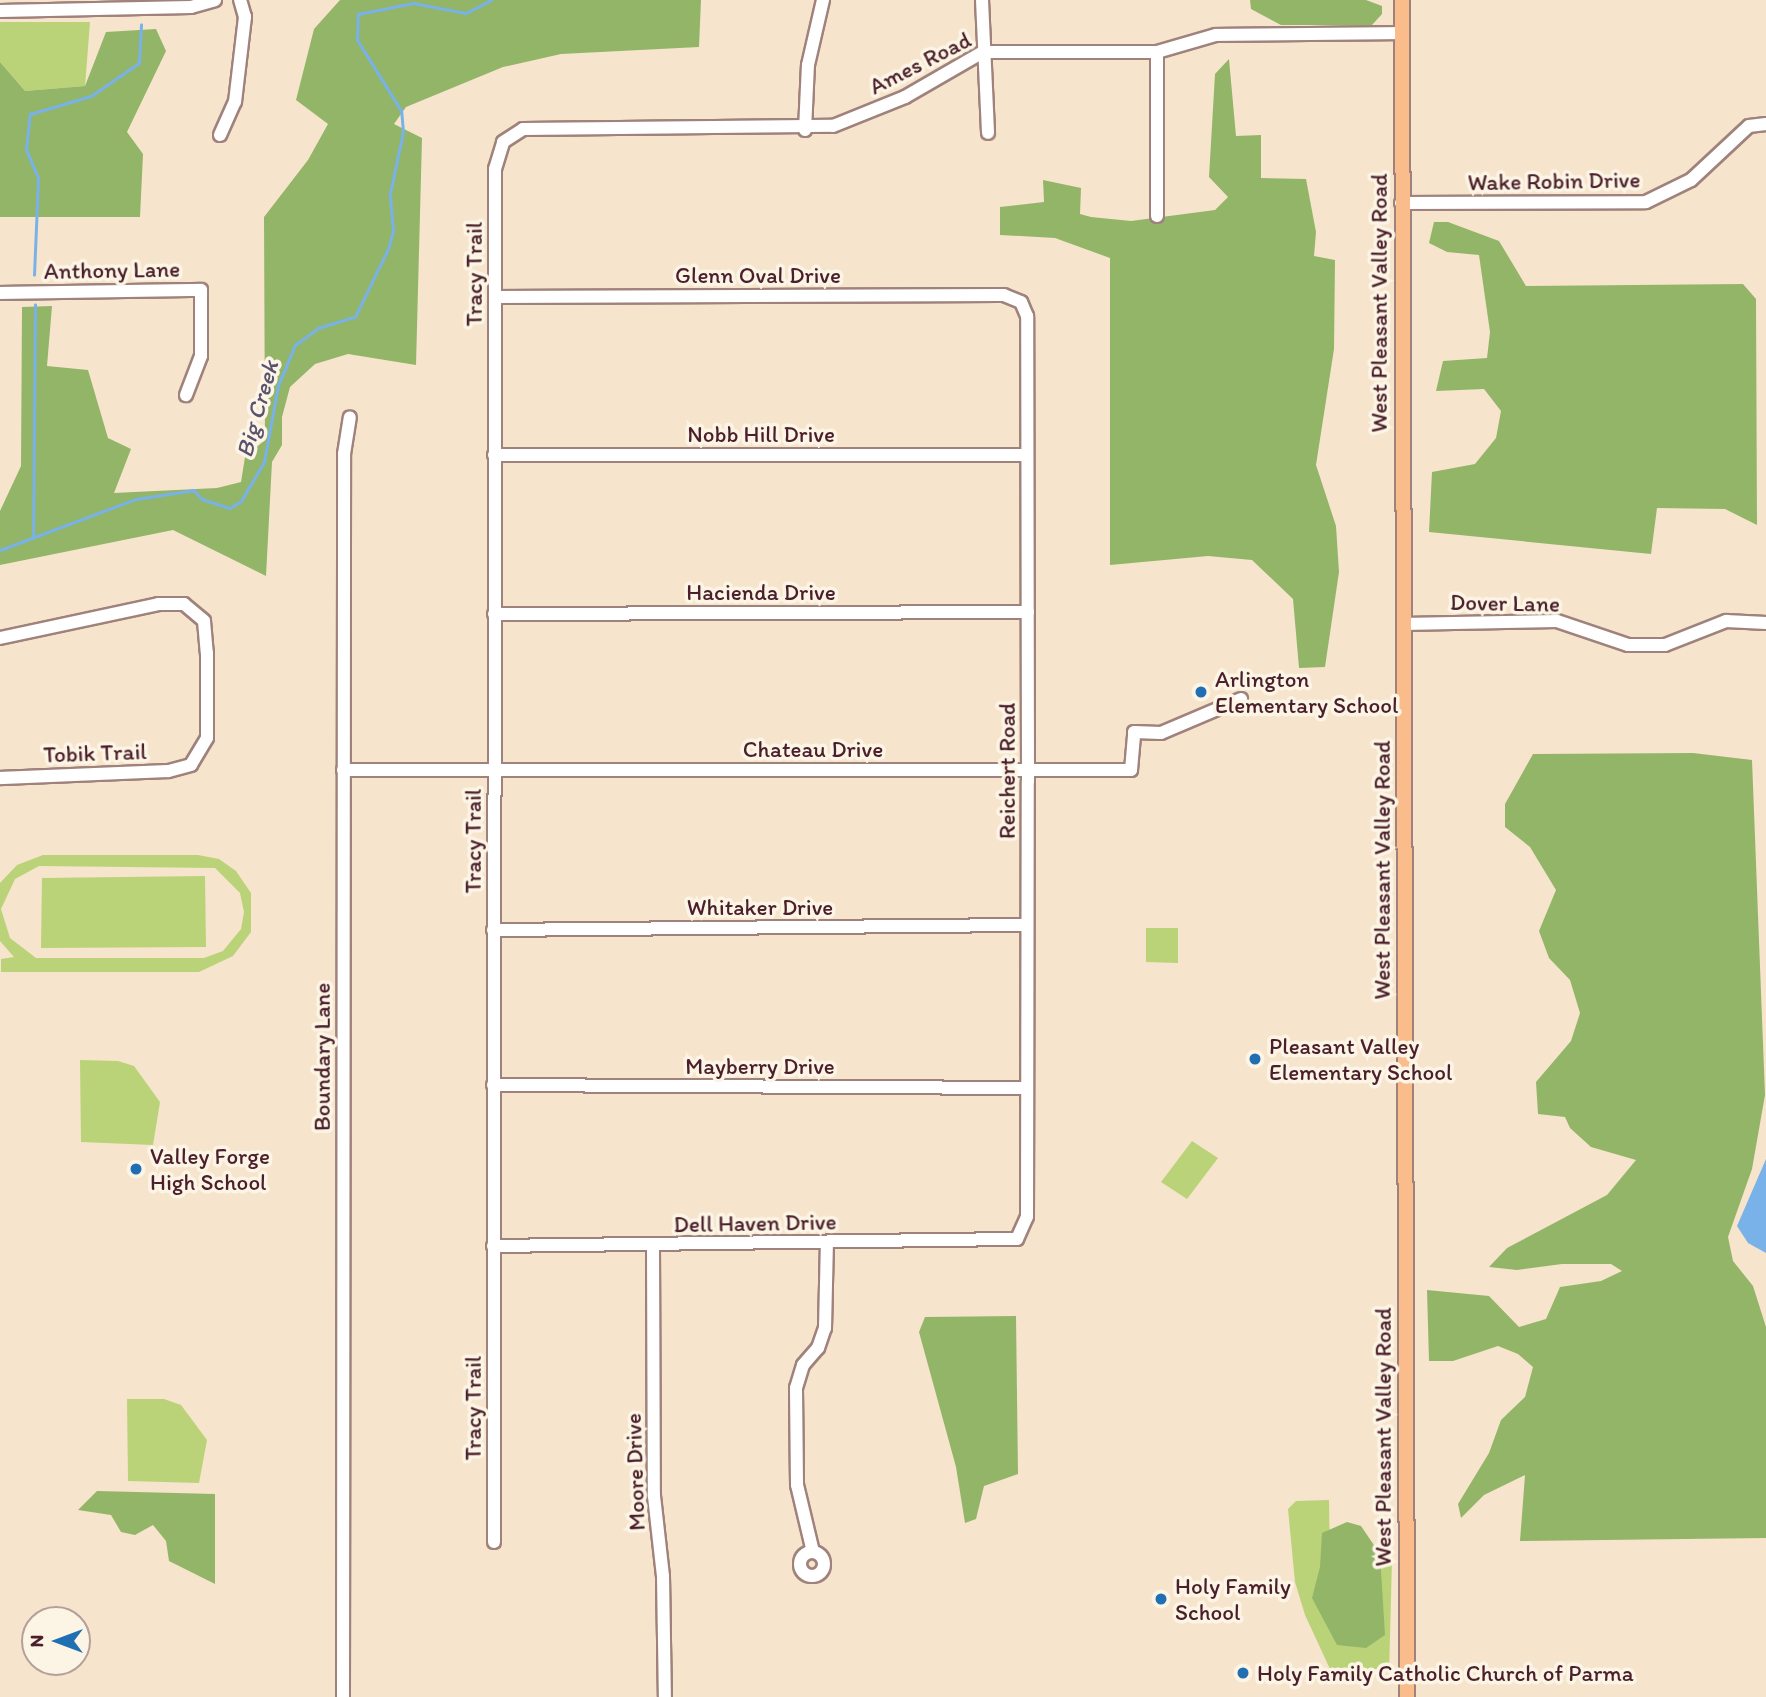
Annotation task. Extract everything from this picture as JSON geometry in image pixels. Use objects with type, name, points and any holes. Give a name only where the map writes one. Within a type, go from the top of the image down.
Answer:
[{"type":"main road","name":"West Pleasant Valley Road","points":[[1402,0],[1407,1697]]},
{"type":"street","points":[[0,11],[62,6],[191,7],[215,0]]},
{"type":"street","points":[[220,135],[235,102],[245,17],[240,0]]},
{"type":"street","points":[[805,130],[808,65],[822,0]]},
{"type":"street","points":[[982,0],[988,133]]},
{"type":"street","name":"Ames Road","points":[[503,142],[523,129],[805,130],[833,126],[905,97],[983,52],[1157,52],[1216,35],[1402,33]]},
{"type":"street","points":[[1157,52],[1157,216]]},
{"type":"street","name":"Wake Robin Drive","points":[[1401,203],[1646,202],[1691,180],[1749,126],[1766,124]]},
{"type":"street","name":"Tracy Trail","points":[[494,1542],[495,169],[503,142]]},
{"type":"street","name":"Anthony Lane","points":[[0,293],[201,290],[201,356],[186,395]]},
{"type":"street","name":"Glenn Oval Drive","points":[[495,297],[1004,295],[1021,302]]},
{"type":"street","name":"Reichert Road","points":[[1017,1239],[1027,1217],[1027,316],[1021,302]]},
{"type":"street","name":"Boundary Lane","points":[[344,1697],[342,770],[344,454],[350,417]]},
{"type":"street","name":"Nobb Hill Drive","points":[[494,455],[1027,455]]},
{"type":"street","name":"Tobik Trail","points":[[0,638],[158,604],[184,604],[204,621],[207,653],[207,738],[191,765],[168,771],[0,778]]},
{"type":"street","name":"Hacienda Drive","points":[[494,614],[1028,612]]},
{"type":"street","name":"Dover Lane","points":[[1404,624],[1557,621],[1628,645],[1665,645],[1726,621],[1766,623]]},
{"type":"street","name":"Chateau Drive","points":[[342,770],[1131,770],[1134,732],[1161,733],[1241,699]]},
{"type":"street","name":"Whitaker Drive","points":[[493,930],[1027,925]]},
{"type":"street","name":"Mayberry Drive","points":[[493,1085],[1027,1088]]},
{"type":"street","name":"Dell Haven Drive","points":[[494,1246],[653,1246],[1017,1239]]},
{"type":"street","points":[[813,1552],[797,1485],[796,1388],[803,1365],[818,1348],[825,1328],[827,1242]]},
{"type":"street","name":"Moore Drive","points":[[653,1246],[654,1496],[663,1576],[665,1697]]},
{"type":"green space","points":[[340,0],[701,0],[699,47],[561,54],[503,67],[406,107],[394,124],[422,138],[416,365],[348,354],[315,364],[290,387],[282,417],[282,445],[272,462],[266,576],[173,530],[0,565],[0,511],[21,466],[22,307],[52,306],[47,366],[88,370],[108,438],[131,449],[114,493],[217,488],[241,482],[245,457],[265,440],[264,217],[308,160],[328,124],[296,100],[314,29]]},
{"type":"green space","points":[[1250,0],[1366,0],[1382,6],[1382,14],[1372,25],[1281,25],[1251,9]]},
{"type":"green space","points":[[0,22],[90,22],[85,86],[25,91],[0,62]]},
{"type":"green space","points":[[156,29],[166,51],[127,132],[143,154],[140,217],[0,217],[0,62],[25,91],[85,86],[106,32]]},
{"type":"green space","points":[[1229,59],[1236,136],[1261,135],[1261,178],[1306,179],[1316,232],[1314,256],[1335,260],[1334,349],[1316,465],[1336,526],[1339,572],[1325,667],[1299,668],[1293,599],[1252,560],[1208,556],[1110,565],[1110,258],[1055,238],[1000,235],[1000,207],[1044,202],[1043,180],[1081,188],[1080,214],[1091,217],[1131,221],[1215,210],[1228,197],[1209,177],[1215,74]]},
{"type":"green space","points":[[1434,222],[1448,222],[1499,241],[1526,286],[1743,284],[1756,299],[1757,525],[1725,509],[1657,508],[1651,554],[1429,532],[1432,472],[1475,464],[1496,438],[1501,411],[1484,389],[1436,391],[1443,361],[1487,358],[1490,332],[1479,255],[1447,252],[1429,243]]},
{"type":"green space","points":[[1693,753],[1752,760],[1765,1095],[1752,1169],[1728,1237],[1733,1261],[1753,1286],[1766,1327],[1766,1538],[1520,1541],[1525,1475],[1484,1495],[1461,1518],[1458,1504],[1489,1453],[1501,1420],[1525,1397],[1533,1367],[1518,1354],[1498,1346],[1453,1361],[1429,1361],[1427,1290],[1489,1296],[1519,1327],[1546,1319],[1560,1287],[1601,1281],[1622,1271],[1611,1264],[1562,1264],[1517,1270],[1489,1267],[1507,1248],[1607,1195],[1636,1160],[1591,1147],[1570,1128],[1565,1117],[1538,1114],[1536,1082],[1571,1041],[1580,1013],[1570,980],[1549,958],[1539,931],[1556,890],[1530,847],[1505,827],[1505,804],[1533,754]]},
{"type":"green space","points":[[43,855],[198,855],[219,859],[236,871],[251,893],[251,932],[233,956],[199,972],[1,972],[1,959],[14,957],[0,941],[0,883],[17,865]],"holes":[[[39,866],[215,868],[240,893],[244,912],[241,929],[223,951],[204,958],[36,958],[10,938],[1,909],[15,879]]]},
{"type":"green space","points":[[205,876],[206,947],[41,948],[42,878]]},
{"type":"green space","points":[[1146,928],[1178,928],[1178,963],[1146,962]]},
{"type":"green space","points":[[80,1060],[118,1061],[134,1066],[160,1102],[153,1145],[81,1142]]},
{"type":"green space","points":[[1192,1141],[1218,1158],[1187,1199],[1161,1182]]},
{"type":"green space","points":[[1016,1316],[1018,1474],[984,1486],[976,1519],[965,1523],[956,1467],[919,1332],[925,1317]]},
{"type":"green space","points":[[127,1399],[164,1399],[181,1405],[207,1440],[199,1483],[128,1481]]},
{"type":"green space","points":[[97,1491],[215,1494],[215,1584],[169,1561],[166,1541],[153,1525],[135,1535],[121,1532],[111,1515],[78,1510]]},
{"type":"green space","points":[[1329,1500],[1330,1560],[1392,1560],[1389,1674],[1386,1669],[1330,1669],[1305,1615],[1295,1582],[1288,1509],[1296,1501]]},
{"type":"green space","points":[[1347,1522],[1361,1526],[1380,1554],[1385,1635],[1366,1648],[1337,1645],[1312,1598],[1320,1567],[1322,1533]]},
{"type":"water","points":[[1766,1159],[1766,1253],[1748,1243],[1737,1226]]},
{"type":"waterway","name":"Big Creek","points":[[0,550],[136,499],[194,490],[202,499],[230,508],[241,501],[264,462],[278,386],[295,345],[318,328],[355,317],[388,249],[393,231],[390,194],[403,132],[401,111],[357,40],[358,14],[413,3],[466,13],[491,0]]},
{"type":"waterway","points":[[34,275],[38,178],[26,150],[30,114],[91,96],[139,63],[141,25]]},
{"type":"waterway","points":[[33,538],[35,305]]},
{"type":"place","name":"Arlington Elementary School","points":[[1201,692]]},
{"type":"place","name":"Pleasant Valley Elementary School","points":[[1255,1059]]},
{"type":"place","name":"Valley Forge High School","points":[[136,1169]]},
{"type":"place","name":"Holy Family School","points":[[1161,1599]]},
{"type":"place","name":"Holy Family Catholic Church of Parma","points":[[1243,1673]]}]
